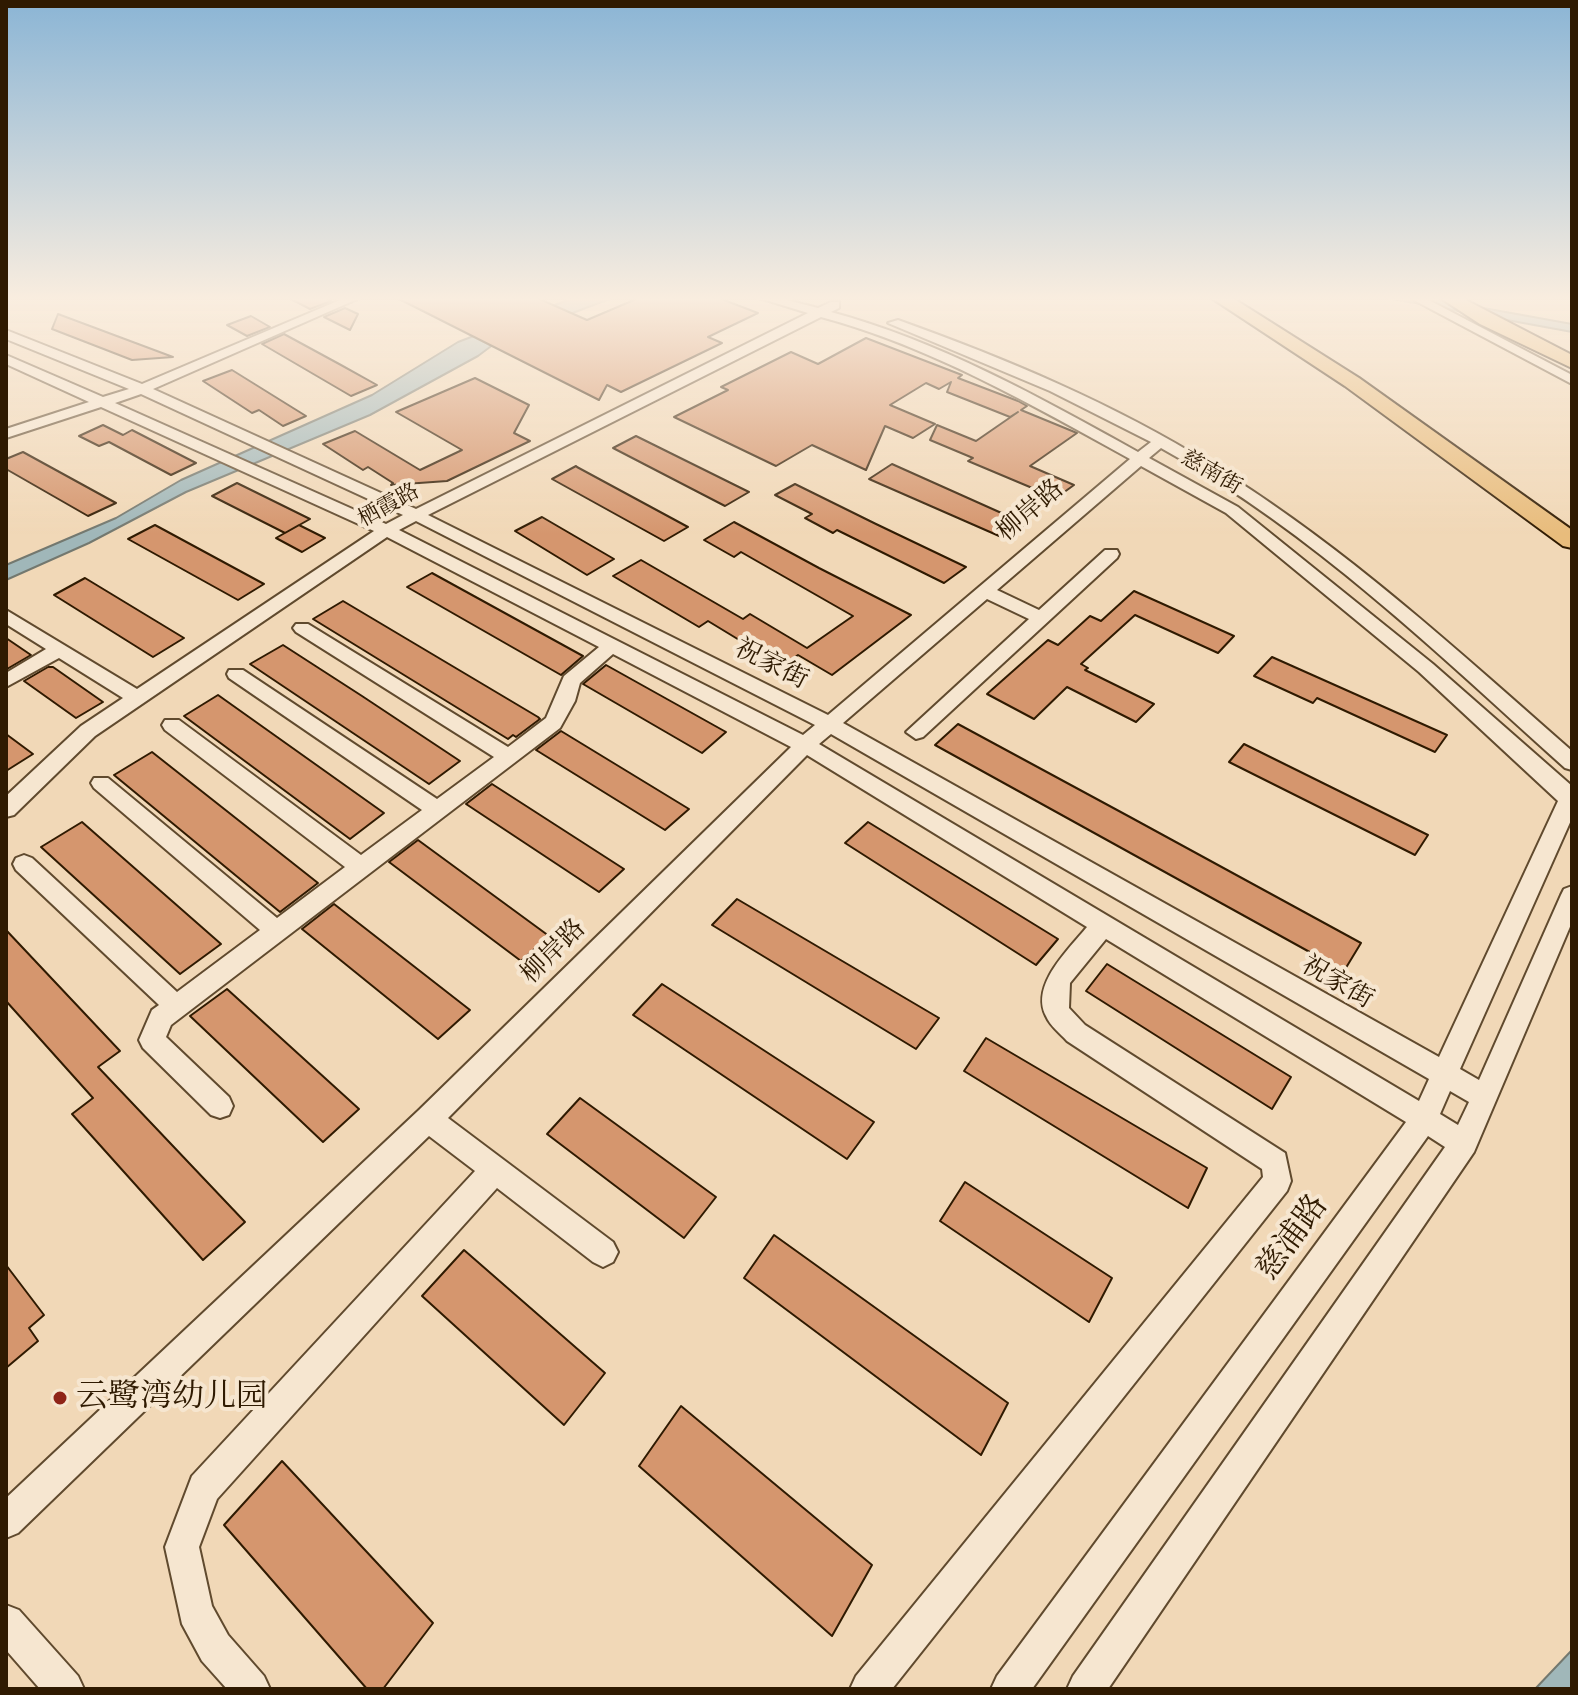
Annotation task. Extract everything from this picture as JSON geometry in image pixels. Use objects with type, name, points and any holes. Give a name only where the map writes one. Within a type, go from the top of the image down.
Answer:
[{"type":"highway","points":[[1343,376],[1572,541]]},
{"type":"highway","points":[[1375,376],[1479,448]]},
{"type":"highway","points":[[1526,482],[1572,517]]},
{"type":"street","points":[[45,376],[386,530],[805,745],[1464,1143]]},
{"type":"street","name":"祝家街","points":[[111,376],[416,515],[829,724],[1485,1097]]},
{"type":"street","points":[[133,385],[153,376]]},
{"type":"street","points":[[6,434],[156,376]]},
{"type":"street","name":"栖霞路","points":[[6,809],[88,731],[386,530],[693,376]]},
{"type":"street","name":"慈南街","points":[[981,376],[1150,449],[1208,469],[1309,540],[1447,652],[1572,763]]},
{"type":"street","name":"慈南街","points":[[1016,376],[1150,449],[1232,510],[1426,668],[1571,797]]},
{"type":"street","points":[[6,420],[95,398]]},
{"type":"street","name":"柳岸路","points":[[6,1521],[428,1119],[805,745],[1150,449]]},
{"type":"street","points":[[916,732],[1111,554]]},
{"type":"street","points":[[984,591],[1041,618]]},
{"type":"street","points":[[6,616],[137,698]]},
{"type":"street","points":[[302,628],[509,757]]},
{"type":"street","points":[[220,1106],[152,1040],[161,1018],[553,723],[565,701],[571,680],[612,646]]},
{"type":"street","points":[[6,681],[60,649]]},
{"type":"street","points":[[236,674],[438,810]]},
{"type":"street","points":[[172,725],[361,867]]},
{"type":"street","points":[[101,783],[277,931]]},
{"type":"street","name":"慈浦路","points":[[1010,1689],[1424,1119],[1571,797]]},
{"type":"street","points":[[24,864],[176,1006]]},
{"type":"street","points":[[1086,1689],[1464,1143],[1572,895]]},
{"type":"street","points":[[869,1689],[1277,1181],[1275,1162],[1076,1033],[1056,1012],[1058,980],[1104,924]]},
{"type":"street","points":[[428,1119],[603,1252]]},
{"type":"street","points":[[251,1689],[215,1648],[195,1611],[182,1547],[204,1488],[495,1170]]},
{"type":"street","points":[[6,1623],[65,1689]]},
{"type":"water","points":[[403,376],[441,376],[370,415],[186,492],[89,543],[6,580],[6,565],[116,518],[181,480],[372,395]]},
{"type":"water","points":[[1572,1650],[1572,1689],[1535,1689]]},
{"type":"building","points":[[216,376],[242,376],[306,416],[283,426],[259,410],[252,413],[203,381]]},
{"type":"building","points":[[317,376],[361,376],[377,385],[351,396]]},
{"type":"building","points":[[552,376],[654,376],[621,392],[607,385],[599,400]]},
{"type":"building","points":[[743,376],[961,376],[958,378],[1027,406],[1021,410],[1077,433],[1030,466],[1074,485],[1056,498],[968,461],[973,458],[930,440],[937,425],[976,441],[1018,412],[1010,417],[947,392],[951,382],[939,389],[926,383],[890,405],[935,424],[913,438],[885,426],[866,470],[812,445],[776,466],[674,417],[728,390],[721,387]]},
{"type":"building","points":[[475,378],[529,405],[514,433],[530,441],[447,481],[391,485],[393,483],[368,467],[363,470],[323,444],[355,431],[420,470],[462,450],[396,412]]},
{"type":"building","points":[[103,425],[123,435],[132,430],[196,463],[171,475],[109,442],[99,446],[79,436]]},
{"type":"building","points":[[636,436],[749,492],[725,506],[613,448]]},
{"type":"building","points":[[23,452],[116,503],[88,516],[6,469],[6,459]]},
{"type":"building","points":[[892,464],[1026,524],[1006,539],[869,479]]},
{"type":"building","points":[[576,466],[688,527],[664,541],[552,479]]},
{"type":"building","points":[[237,483],[310,519],[285,533],[212,496]]},
{"type":"building","points":[[795,484],[966,567],[944,583],[837,530],[833,533],[805,518],[812,514],[775,495]]},
{"type":"building","points":[[542,517],[614,559],[587,575],[515,531]]},
{"type":"building","points":[[734,522],[911,615],[832,675],[798,655],[782,666],[708,621],[699,627],[613,576],[641,560],[743,619],[750,614],[807,648],[853,616],[741,552],[734,557],[704,540]]},
{"type":"building","points":[[155,525],[264,584],[238,600],[128,539]]},
{"type":"building","points":[[299,525],[325,538],[302,552],[276,538]]},
{"type":"building","points":[[432,573],[583,656],[561,675],[407,587]]},
{"type":"building","points":[[85,578],[184,638],[153,657],[54,595]]},
{"type":"building","points":[[1134,591],[1234,636],[1218,653],[1135,615],[1081,664],[1088,668],[1085,670],[1154,704],[1136,722],[1067,687],[1034,719],[987,694],[1048,640],[1058,645],[1090,616],[1101,621]]},
{"type":"building","points":[[343,601],[540,719],[516,737],[513,735],[508,739],[313,619]]},
{"type":"building","points":[[6,638],[31,655],[7,669],[6,668]]},
{"type":"building","points":[[283,645],[460,761],[429,784],[250,664]]},
{"type":"building","points":[[1272,657],[1447,735],[1435,752],[1317,698],[1313,703],[1254,676]]},
{"type":"building","points":[[606,665],[726,732],[702,753],[583,684]]},
{"type":"building","points":[[53,667],[103,702],[76,718],[24,681]]},
{"type":"building","points":[[218,695],[384,813],[350,839],[184,716]]},
{"type":"building","points":[[958,724],[1361,943],[1344,971],[935,745]]},
{"type":"building","points":[[561,731],[689,809],[665,830],[536,750]]},
{"type":"building","points":[[6,734],[33,754],[6,771]]},
{"type":"building","points":[[1244,744],[1428,835],[1415,855],[1229,762]]},
{"type":"building","points":[[152,752],[318,883],[280,912],[114,775]]},
{"type":"building","points":[[492,784],[624,869],[599,892],[466,804]]},
{"type":"building","points":[[82,822],[221,944],[180,974],[41,847]]},
{"type":"building","points":[[868,822],[1058,939],[1036,965],[845,843]]},
{"type":"building","points":[[418,840],[549,936],[521,961],[389,862]]},
{"type":"building","points":[[737,899],[939,1018],[916,1049],[712,925]]},
{"type":"building","points":[[334,904],[470,1010],[438,1039],[302,929]]},
{"type":"building","points":[[6,930],[120,1051],[98,1067],[245,1222],[203,1260],[72,1114],[93,1098],[6,1001]]},
{"type":"building","points":[[1107,964],[1291,1077],[1272,1109],[1086,991]]},
{"type":"building","points":[[662,984],[874,1122],[847,1159],[633,1015]]},
{"type":"building","points":[[227,989],[359,1109],[323,1142],[190,1016]]},
{"type":"building","points":[[986,1038],[1207,1168],[1188,1208],[964,1071]]},
{"type":"building","points":[[580,1098],[716,1197],[684,1238],[547,1134]]},
{"type":"building","points":[[965,1182],[1112,1278],[1089,1322],[940,1221]]},
{"type":"building","points":[[774,1235],[1008,1403],[981,1455],[744,1278]]},
{"type":"building","points":[[464,1250],[605,1373],[564,1425],[422,1296]]},
{"type":"building","points":[[6,1265],[44,1315],[29,1328],[38,1341],[6,1368]]},
{"type":"building","points":[[681,1406],[872,1565],[832,1636],[639,1466]]},
{"type":"building","points":[[282,1461],[433,1623],[383,1689],[367,1689],[224,1525]]},
{"type":"place","name":"云鹭湾幼儿园","points":[[60,1398]]}]
